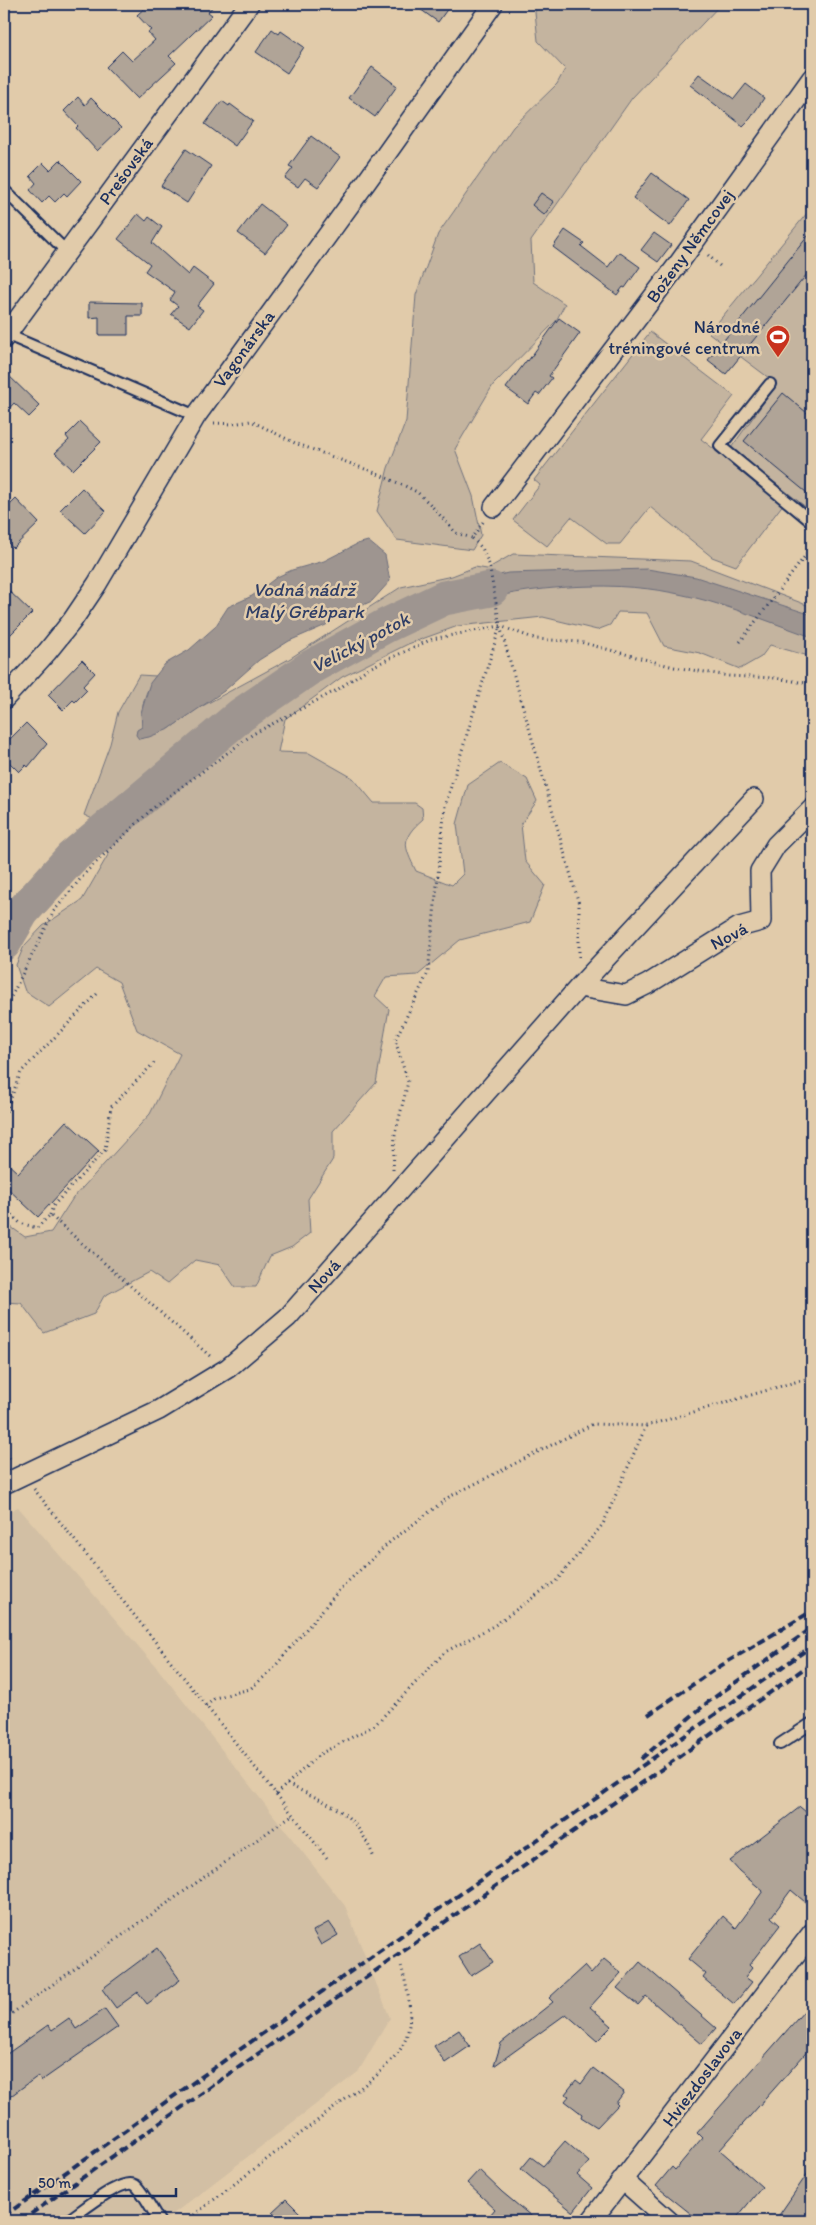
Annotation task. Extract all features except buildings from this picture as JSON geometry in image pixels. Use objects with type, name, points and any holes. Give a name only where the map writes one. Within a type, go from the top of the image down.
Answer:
[{"type":"street","name":"Prešovská","points":[[6,336],[248,4]]},
{"type":"street","name":"Vagonárska","points":[[4,699],[47,652],[72,621],[201,419],[493,4]]},
{"type":"street","name":"Boženy Němcovej","points":[[494,507],[679,263],[812,78]]},
{"type":"street","name":"Nová","points":[[4,1484],[159,1410],[228,1368],[288,1317],[580,987],[754,799]]},
{"type":"street","name":"Nová","points":[[580,987],[626,995],[648,984],[738,927],[761,921],[760,871],[776,845],[812,809]]},
{"type":"street","name":"Hviezdoslavova","points":[[591,2221],[812,1933]]},
{"type":"street","points":[[623,2180],[670,2221]]},
{"type":"lane","points":[[4,190],[67,252]]},
{"type":"lane","points":[[6,336],[17,339],[201,419]]},
{"type":"lane","points":[[770,384],[720,446],[812,522]]},
{"type":"lane","points":[[780,1744],[812,1723]]},
{"type":"lane","points":[[67,2221],[117,2186],[128,2183],[136,2186],[159,2221]]},
{"type":"path","points":[[201,419],[232,424],[251,421],[295,443],[373,472],[416,492],[430,504],[456,533],[472,538],[482,548],[489,564],[500,626],[580,904],[579,968]]},
{"type":"path","points":[[472,538],[494,507]]},
{"type":"path","points":[[740,642],[812,547]]},
{"type":"path","points":[[392,1172],[395,1135],[408,1082],[395,1040],[428,973],[445,806],[500,626]]},
{"type":"path","points":[[4,1015],[7,1005],[54,911],[87,871],[153,808],[253,734],[337,690],[367,670],[432,639],[500,626],[536,639],[580,642],[674,666],[729,676],[774,678],[812,684]]},
{"type":"path","points":[[4,1116],[21,1072],[98,993]]},
{"type":"path","points":[[4,1208],[20,1223],[37,1228],[50,1216],[53,1206],[106,1150],[111,1107],[156,1062]]},
{"type":"path","points":[[50,1216],[213,1359]]},
{"type":"path","points":[[206,1706],[215,1698],[250,1689],[270,1671],[341,1588],[391,1541],[449,1497],[593,1424],[646,1426],[812,1377]]},
{"type":"path","points":[[276,1794],[320,1754],[375,1725],[445,1652],[495,1625],[556,1581],[603,1524],[646,1426]]},
{"type":"path","points":[[4,1449],[12,1464],[327,1858]]},
{"type":"path","points":[[287,1784],[345,1813],[366,1837],[374,1858]]},
{"type":"path","points":[[4,2019],[292,1814]]},
{"type":"path","points":[[186,2221],[376,2076],[401,2048],[410,2020],[409,1993],[401,1966]]},
{"type":"shaded area","points":[[540,4],[721,4],[632,98],[531,241],[533,282],[565,304],[556,321],[493,385],[455,449],[473,496],[481,535],[472,550],[397,540],[377,511],[388,468],[406,421],[416,295],[438,234],[513,127],[557,84],[565,69],[538,41],[535,12]]},
{"type":"shaded area","name":"Národné tréningové centrum","points":[[812,207],[812,512],[731,448],[777,384],[709,333]]},
{"type":"shaded area","points":[[650,332],[734,396],[701,439],[784,503],[736,566],[712,557],[650,507],[620,544],[607,544],[571,517],[547,546],[513,520],[540,485],[534,480]]},
{"type":"shaded area","points":[[513,554],[691,561],[812,607],[812,657],[770,645],[761,657],[740,669],[700,653],[664,646],[647,613],[618,612],[610,625],[597,630],[543,617],[458,626],[408,644],[342,677],[285,719],[278,752],[309,753],[353,778],[374,803],[415,803],[422,808],[423,819],[411,832],[406,843],[409,855],[416,871],[452,885],[463,874],[457,824],[468,785],[500,763],[527,779],[537,801],[521,824],[525,861],[545,885],[530,922],[460,940],[418,975],[386,977],[375,996],[389,1009],[376,1083],[333,1131],[333,1159],[308,1199],[310,1233],[292,1247],[270,1256],[256,1287],[235,1287],[220,1265],[195,1260],[167,1284],[149,1272],[104,1296],[94,1314],[44,1333],[21,1303],[4,1302],[4,1222],[25,1237],[51,1232],[73,1198],[150,1114],[180,1054],[137,1030],[119,982],[96,969],[49,1007],[25,991],[16,965],[24,946],[43,926],[82,900],[108,855],[101,823],[84,815],[110,744],[118,712],[139,675],[156,676],[144,700],[142,727],[169,729],[197,709],[289,659],[401,587],[452,576],[475,567],[487,569]]},
{"type":"shaded area","points":[[18,1507],[158,1669],[345,1906],[390,2018],[358,2072],[164,2221],[4,2221],[4,1514]]},
{"type":"water","name":"Vodná nádrž Malý Grébpark","points":[[368,541],[385,555],[390,581],[372,601],[338,616],[326,625],[289,641],[259,660],[224,691],[169,729],[139,739],[136,735],[137,730],[142,727],[141,713],[150,683],[165,664],[189,650],[215,627],[228,607],[252,596],[277,577],[292,570],[324,561],[357,544]]},
{"type":"water","points":[[647,569],[696,577],[812,615],[812,637],[709,601],[647,589],[619,586],[560,588],[502,595],[449,609],[443,593],[483,579],[508,573]]},
{"type":"waterway","name":"Velický potok","points":[[4,943],[22,912],[71,858],[241,715],[311,667],[385,626],[444,598],[491,589]]},
{"type":"railway","points":[[648,1715],[717,1668],[812,1611]]},
{"type":"railway","points":[[641,1759],[708,1702],[812,1628]]},
{"type":"railway","points":[[4,2216],[812,1646]]},
{"type":"railway","points":[[21,2221],[812,1663]]},
{"type":"place","name":"Národné tréningové centrum","points":[[778,358]]}]
